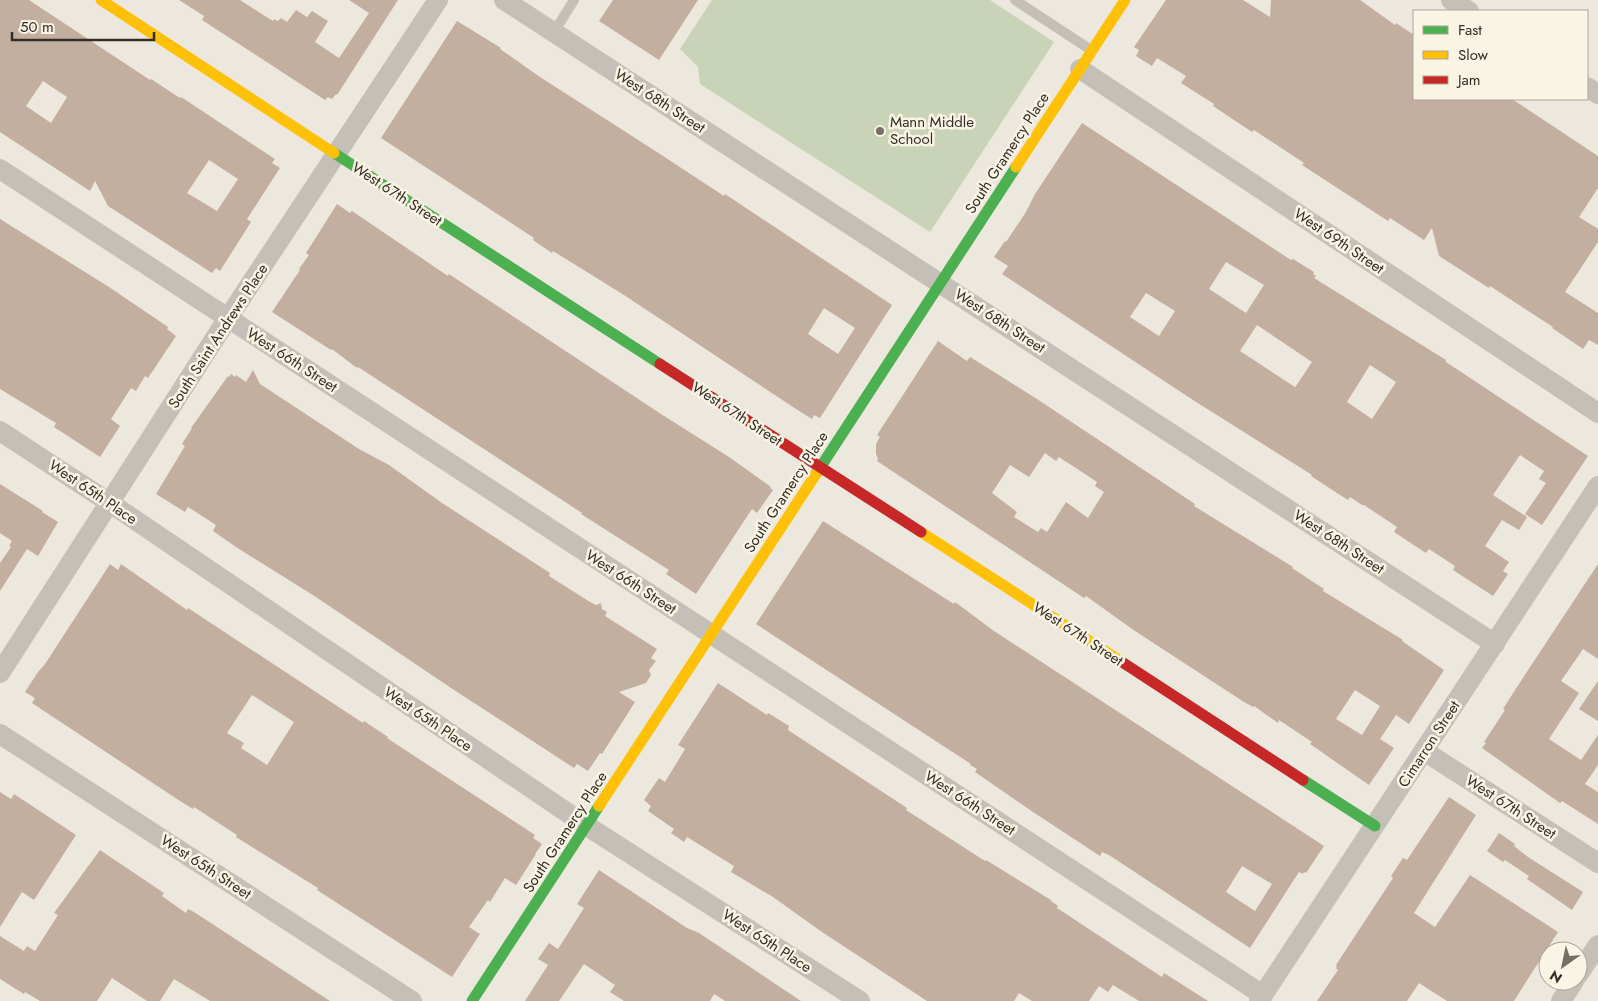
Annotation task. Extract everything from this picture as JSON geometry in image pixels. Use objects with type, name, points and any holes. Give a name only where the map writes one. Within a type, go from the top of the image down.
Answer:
[{"type":"street","name":"West 67th Street","points":[[101,0],[337,155],[1375,826]]},
{"type":"street","name":"South Saint Andrews Place","points":[[0,673],[228,318],[438,0]]},
{"type":"street","name":"West 68th Street","points":[[504,0],[1494,644]]},
{"type":"street","name":"South Gramercy Place","points":[[472,1001],[1125,0]]},
{"type":"street","points":[[1451,0],[1467,10]]},
{"type":"street","name":"West 69th Street","points":[[1080,69],[1598,412]]},
{"type":"street","name":"West 66th Street","points":[[0,169],[711,634],[1261,998]]},
{"type":"street","name":"West 65th Place","points":[[0,431],[110,503],[586,826],[860,1001]]},
{"type":"street","name":"Cimarron Street","points":[[1261,998],[1598,486]]},
{"type":"street","name":"West 65th Street","points":[[0,734],[412,1001]]},
{"type":"street","name":"West 67th Street","points":[[1424,751],[1598,863]]},
{"type":"street","points":[[1588,960],[1598,945]]},
{"type":"lane","points":[[554,32],[574,0]]},
{"type":"lane","points":[[1015,0],[1092,51]]},
{"type":"green space","name":"Mann Middle School","points":[[712,0],[990,0],[1054,42],[930,232],[700,84],[698,67],[680,49]]},
{"type":"building","points":[[0,0],[29,0],[150,80],[181,97],[275,159],[272,163],[280,168],[247,219],[251,222],[220,271],[216,268],[212,273],[108,206],[95,181],[90,191],[0,132]],"holes":[[[43,81],[67,97],[51,123],[26,106]],[[209,160],[238,179],[217,211],[187,193]]]},
{"type":"building","points":[[179,0],[240,0],[273,21],[274,19],[278,21],[281,18],[287,22],[296,10],[307,17],[312,11],[328,21],[315,42],[339,58],[369,13],[349,0],[398,0],[337,95],[332,99],[328,97],[325,100],[202,20],[204,16]]},
{"type":"building","points":[[613,0],[698,0],[659,60],[599,21]]},
{"type":"building","points":[[1166,0],[1243,0],[1270,17],[1271,0],[1360,0],[1395,25],[1396,23],[1413,34],[1413,100],[1514,100],[1598,156],[1598,188],[1579,217],[1598,229],[1598,242],[1565,292],[1598,313],[1598,345],[1589,340],[1583,349],[1490,286],[1489,288],[1439,256],[1432,228],[1424,240],[1390,218],[1388,221],[1302,165],[1304,163],[1254,130],[1252,132],[1213,106],[1214,104],[1181,83],[1186,76],[1157,58],[1152,66],[1136,56],[1139,50],[1134,47]]},
{"type":"building","points":[[457,21],[501,48],[540,77],[724,196],[725,194],[892,305],[820,418],[814,415],[812,419],[624,295],[553,251],[552,253],[533,240],[534,238],[381,138]],"holes":[[[824,308],[855,328],[838,354],[808,334]]]},
{"type":"building","points":[[1082,123],[1291,260],[1293,259],[1314,272],[1313,274],[1316,276],[1314,278],[1446,360],[1446,362],[1588,456],[1542,525],[1525,514],[1546,483],[1539,479],[1544,471],[1520,455],[1493,495],[1527,517],[1519,530],[1502,520],[1485,546],[1509,562],[1503,571],[1508,574],[1493,596],[1453,570],[1455,566],[1429,549],[1426,553],[1394,532],[1397,527],[1364,505],[1350,497],[1348,500],[1337,493],[1002,274],[1008,266],[994,257],[1026,212],[1035,194]],"holes":[[[1226,262],[1264,285],[1246,313],[1209,289]],[[1146,293],[1175,311],[1159,336],[1130,317]],[[1257,325],[1312,362],[1295,387],[1240,351]],[[1370,365],[1396,382],[1372,419],[1347,402]]]},
{"type":"building","points":[[337,204],[350,213],[352,211],[448,276],[449,274],[729,457],[771,487],[773,490],[757,513],[752,509],[696,594],[666,574],[669,570],[357,368],[332,349],[272,312],[300,270],[309,255],[306,253]]},
{"type":"building","points":[[0,219],[109,287],[168,327],[167,329],[176,336],[148,378],[145,376],[136,391],[131,388],[111,419],[120,426],[100,457],[54,427],[56,423],[0,389]]},
{"type":"building","points":[[938,341],[967,361],[970,357],[1037,399],[1195,504],[1194,506],[1293,567],[1324,589],[1323,591],[1403,640],[1444,670],[1409,724],[1396,715],[1380,739],[1394,748],[1369,785],[1279,720],[1278,723],[1254,706],[1244,702],[1135,631],[1086,596],[1084,598],[877,461],[876,444],[880,437],[877,435]],"holes":[[[1045,453],[1056,461],[1059,457],[1088,476],[1097,482],[1095,486],[1104,492],[1088,518],[1066,502],[1047,532],[1041,528],[1038,532],[1014,517],[1017,512],[992,493],[1010,465],[1029,477]],[[1355,690],[1380,706],[1362,735],[1336,719]]]},
{"type":"building","points":[[253,370],[260,384],[359,449],[389,465],[442,503],[550,573],[549,576],[590,602],[596,605],[601,603],[602,609],[607,612],[605,616],[657,649],[651,658],[656,661],[649,670],[651,675],[646,683],[619,692],[635,702],[602,754],[600,753],[588,771],[577,764],[574,768],[316,597],[239,549],[213,531],[216,525],[188,507],[185,512],[156,494],[185,446],[182,444],[191,428],[228,376],[231,374],[235,377],[236,375],[246,382]]},
{"type":"building","points":[[0,484],[58,522],[38,556],[27,549],[0,591],[0,563],[11,547],[9,546],[12,541],[0,533]]},
{"type":"building","points":[[823,521],[954,604],[955,602],[994,631],[1324,846],[1306,873],[1299,872],[1250,948],[1109,855],[1102,852],[1100,856],[975,772],[977,769],[971,764],[756,624]],"holes":[[[1242,866],[1272,884],[1255,911],[1226,892]]]},
{"type":"building","points":[[110,564],[118,570],[121,564],[187,610],[188,608],[363,723],[364,721],[535,835],[533,838],[542,844],[516,885],[505,878],[490,902],[488,900],[469,927],[480,934],[452,977],[32,703],[35,698],[25,692]],"holes":[[[252,695],[294,722],[267,765],[241,748],[244,743],[227,733]]]},
{"type":"building","points":[[1598,564],[1598,659],[1583,649],[1561,681],[1579,693],[1549,739],[1581,760],[1598,735],[1598,765],[1585,784],[1598,792],[1598,824],[1562,801],[1560,803],[1482,748],[1505,710],[1503,709]]},
{"type":"building","points":[[1598,681],[1598,721],[1579,709]]},
{"type":"building","points":[[718,683],[767,715],[768,713],[789,726],[788,730],[907,808],[906,810],[985,861],[1051,900],[1058,906],[1057,908],[1162,977],[1164,973],[1208,1001],[1139,1001],[1113,985],[1108,992],[1099,986],[1089,1001],[1032,1001],[1019,993],[1014,1001],[927,1001],[822,932],[773,897],[731,872],[734,866],[687,837],[684,842],[671,833],[674,829],[648,811],[651,806],[644,800],[659,778],[665,782],[685,749],[678,745]]},
{"type":"building","points":[[0,792],[11,799],[14,794],[76,835],[34,900],[22,892],[0,927]]},
{"type":"building","points":[[1449,797],[1476,815],[1414,913],[1435,927],[1470,875],[1558,932],[1552,941],[1538,941],[1538,963],[1514,1001],[1447,1001],[1419,983],[1407,1001],[1317,1001],[1338,970],[1336,965],[1393,878],[1391,876],[1403,858],[1407,860]]},
{"type":"building","points":[[1499,833],[1515,844],[1514,846],[1528,857],[1583,892],[1572,910],[1527,879],[1529,876],[1487,851]]},
{"type":"building","points":[[100,850],[164,893],[162,896],[186,913],[188,909],[194,912],[330,1001],[210,1001],[174,979],[160,1001],[147,1001],[112,978],[97,1001],[40,1001],[25,992],[24,994],[0,979],[0,936],[24,951],[27,946],[35,951],[58,915],[54,913]]},
{"type":"building","points":[[599,870],[687,928],[699,933],[801,1001],[725,1001],[714,994],[710,1001],[624,1001],[610,992],[615,985],[584,964],[559,1001],[525,1001],[548,965],[538,959],[549,943],[558,949],[584,908],[577,904]]},
{"type":"traffic: fast","points":[[334,153],[660,364]]},
{"type":"traffic: fast","points":[[816,474],[1016,167]]},
{"type":"traffic: fast","points":[[1303,780],[1375,826]]},
{"type":"traffic: fast","points":[[472,1001],[599,806]]},
{"type":"traffic: slow","points":[[101,0],[334,153]]},
{"type":"traffic: slow","points":[[1016,167],[1125,0]]},
{"type":"traffic: slow","points":[[599,806],[816,474]]},
{"type":"traffic: slow","points":[[921,532],[1122,662]]},
{"type":"traffic: jam","points":[[660,364],[921,532]]},
{"type":"traffic: jam","points":[[1122,662],[1303,780]]},
{"type":"place","name":"Mann Middle School","points":[[880,131]]}]
